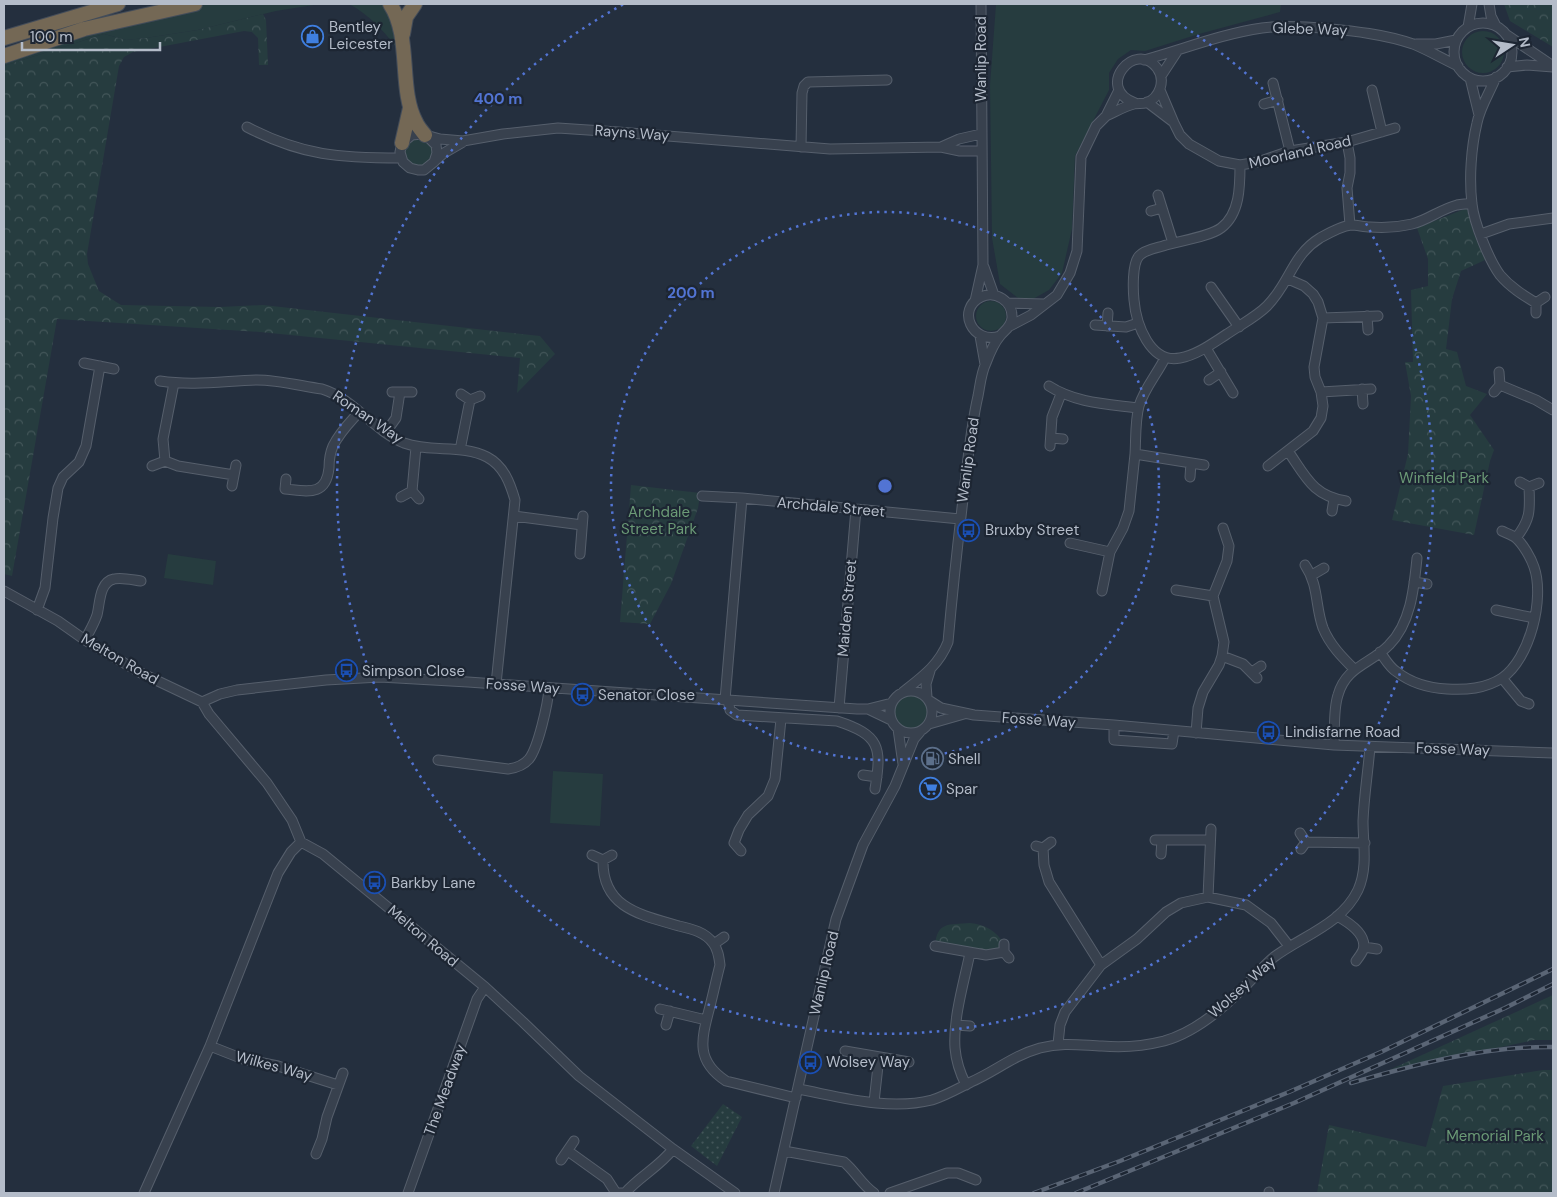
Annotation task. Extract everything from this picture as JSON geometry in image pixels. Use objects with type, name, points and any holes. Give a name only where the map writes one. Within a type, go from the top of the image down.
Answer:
[{"type":"highway","points":[[4,38],[118,4]]},
{"type":"highway","points":[[4,56],[84,30],[195,4]]},
{"type":"highway","points":[[390,4],[396,14],[402,39],[410,107],[416,123],[426,135]]},
{"type":"highway","points":[[402,39],[406,17],[414,4]]},
{"type":"highway","points":[[402,144],[410,107]]},
{"type":"street","name":"Wanlip Road","points":[[975,300],[983,265],[981,4]]},
{"type":"street","points":[[1468,27],[1472,4]]},
{"type":"street","points":[[1489,4],[1491,16],[1496,26],[1553,66]]},
{"type":"street","points":[[1496,26],[1487,23],[1468,27],[1456,40],[1454,58],[1463,73],[1470,78],[1487,80],[1496,77],[1506,68],[1511,54],[1508,39],[1504,33]]},
{"type":"street","name":"Glebe Way","points":[[1144,60],[1178,50],[1196,42],[1263,28],[1300,27],[1365,32],[1413,44],[1458,66]]},
{"type":"street","name":"Glebe Way","points":[[1413,44],[1436,44],[1456,40]]},
{"type":"street","points":[[1161,76],[1178,50]]},
{"type":"street","points":[[1106,116],[1135,103],[1147,102],[1157,95],[1160,90],[1161,76],[1158,69],[1152,63],[1144,60],[1135,60],[1126,64],[1120,71],[1117,80],[1119,90],[1128,101],[1135,103]]},
{"type":"street","points":[[1506,68],[1527,65],[1553,66]]},
{"type":"street","points":[[1496,77],[1479,115],[1473,148],[1472,203],[1491,260],[1501,275],[1518,291],[1536,303]]},
{"type":"street","points":[[1470,78],[1479,115]]},
{"type":"street","points":[[801,147],[802,93],[804,86],[808,82],[887,80]]},
{"type":"street","points":[[1273,83],[1290,151]]},
{"type":"street","points":[[1010,326],[1011,310],[1008,303],[1002,298],[994,295],[980,297],[975,300],[970,308],[969,321],[972,328],[980,336],[988,338],[1000,336],[1010,326],[1031,315],[1057,295],[1066,280],[1077,251],[1081,157],[1096,126],[1106,116],[1119,90]]},
{"type":"street","name":"Moorland Road","points":[[1160,90],[1180,135],[1189,144],[1207,156],[1219,161],[1240,165],[1258,162],[1290,151],[1347,142],[1395,128]]},
{"type":"street","points":[[1372,90],[1382,132]]},
{"type":"street","points":[[1264,104],[1278,100]]},
{"type":"street","name":"Moorland Road","points":[[1147,102],[1174,123]]},
{"type":"street","points":[[247,127],[270,139],[313,153],[337,157],[401,158]]},
{"type":"street","name":"Rayns Way","points":[[426,135],[440,139],[463,141],[503,134],[558,128],[830,149],[941,147],[960,151],[981,152]]},
{"type":"street","name":"Rayns Way","points":[[941,147],[959,139],[981,134]]},
{"type":"street","points":[[412,135],[426,135],[436,145],[437,153],[434,162],[430,167],[419,170],[410,168],[405,165],[401,158],[402,144],[406,138],[412,135]]},
{"type":"street","name":"Rayns Way","points":[[434,162],[463,141]]},
{"type":"street","points":[[1347,142],[1350,158],[1347,188],[1350,225]]},
{"type":"street","points":[[1240,165],[1238,196],[1231,217],[1221,228],[1150,250],[1139,255],[1137,260],[1134,272],[1134,300],[1138,323],[1145,338],[1154,350],[1165,358],[1180,358],[1206,348],[1266,307],[1288,280],[1298,257],[1311,244],[1322,237],[1350,225],[1373,227],[1412,224],[1457,206],[1472,203]]},
{"type":"street","points":[[1158,196],[1173,243]]},
{"type":"street","points":[[1151,211],[1162,208]]},
{"type":"street","points":[[1481,234],[1509,224],[1553,218]]},
{"type":"street","name":"Wanlip Road","points":[[983,265],[994,295]]},
{"type":"street","points":[[1268,466],[1313,431],[1321,418],[1323,406],[1314,367],[1323,318],[1318,302],[1313,294],[1304,286],[1288,280]]},
{"type":"street","points":[[1211,287],[1239,326]]},
{"type":"street","points":[[1536,303],[1545,297]]},
{"type":"street","points":[[1008,303],[1044,304]]},
{"type":"street","points":[[1536,303],[1536,313]]},
{"type":"street","points":[[1107,326],[1108,313]]},
{"type":"street","points":[[1367,316],[1368,330]]},
{"type":"street","points":[[1323,318],[1378,316]]},
{"type":"street","points":[[1095,325],[1126,327],[1138,323]]},
{"type":"street","name":"Wanlip Road","points":[[980,336],[985,364]]},
{"type":"street","name":"Wanlip Road","points":[[904,692],[930,671],[943,654],[948,642],[960,519],[972,429],[985,364],[1000,336]]},
{"type":"street","points":[[1206,348],[1233,393]]},
{"type":"street","points":[[1102,591],[1110,552],[1123,528],[1129,511],[1138,408],[1165,358]]},
{"type":"street","points":[[84,363],[114,369]]},
{"type":"street","points":[[37,610],[47,579],[58,488],[63,477],[78,462],[86,446],[100,366]]},
{"type":"street","points":[[1209,380],[1221,372]]},
{"type":"street","points":[[1499,372],[1497,389],[1536,400],[1553,410]]},
{"type":"street","name":"Roman Way","points":[[160,381],[204,384],[259,380],[322,389],[331,392],[352,405],[395,439],[416,447],[476,452],[488,457],[506,475],[515,500],[496,684]]},
{"type":"street","points":[[165,461],[163,433],[174,383]]},
{"type":"street","points":[[1049,386],[1061,394],[1095,402],[1138,408]]},
{"type":"street","points":[[1321,392],[1366,389],[1363,404]]},
{"type":"street","points":[[386,432],[396,418],[396,392],[412,392]]},
{"type":"street","points":[[461,394],[470,400]]},
{"type":"street","points":[[1061,394],[1052,416],[1050,442],[1063,439]]},
{"type":"street","points":[[470,400],[480,396]]},
{"type":"street","points":[[460,450],[470,400]]},
{"type":"street","points":[[286,479],[285,489],[310,492],[321,488],[328,476],[332,448],[359,412]]},
{"type":"street","points":[[412,491],[416,447]]},
{"type":"street","points":[[1288,451],[1311,485],[1320,493],[1334,500],[1346,501]]},
{"type":"street","points":[[1134,454],[1204,465]]},
{"type":"street","points":[[152,466],[165,461],[178,466],[234,475]]},
{"type":"street","points":[[1190,477],[1191,463]]},
{"type":"street","points":[[232,486],[236,465]]},
{"type":"street","points":[[1520,482],[1530,487]]},
{"type":"street","points":[[1530,487],[1538,483]]},
{"type":"street","points":[[1516,538],[1526,526],[1530,487]]},
{"type":"street","points":[[401,497],[412,491]]},
{"type":"street","points":[[412,491],[420,499]]},
{"type":"street","name":"Archdale Street","points":[[702,496],[742,498],[960,519]]},
{"type":"street","points":[[742,498],[726,700],[730,710],[737,715],[837,721],[850,725],[872,738],[876,746],[878,761],[875,789]]},
{"type":"street","points":[[1332,511],[1334,500]]},
{"type":"street","name":"Maiden Street","points":[[839,708],[856,509]]},
{"type":"street","points":[[514,516],[582,520],[580,554]]},
{"type":"street","points":[[1196,734],[1198,708],[1203,692],[1219,666],[1224,642],[1213,596],[1227,561],[1229,546],[1224,528]]},
{"type":"street","points":[[1380,652],[1396,672],[1412,682],[1437,688],[1469,690],[1502,678],[1522,656],[1530,639],[1538,585],[1532,561],[1516,538],[1502,531]]},
{"type":"street","points":[[1070,543],[1110,552]]},
{"type":"street","points":[[1334,745],[1338,696],[1344,682],[1354,669],[1389,645],[1405,620],[1414,582],[1417,558]]},
{"type":"street","points":[[1305,565],[1312,575],[1323,627],[1331,643],[1354,669]]},
{"type":"street","points":[[1312,575],[1324,568]]},
{"type":"street","points":[[85,640],[97,615],[106,584],[112,579],[120,578],[141,582]]},
{"type":"street","points":[[1414,582],[1427,584]]},
{"type":"street","points":[[1176,590],[1213,596]]},
{"type":"street","name":"Melton Road","points":[[4,591],[58,621],[85,640],[142,673],[202,702],[209,714],[267,783],[292,820],[301,842],[323,854],[485,987],[579,1076],[735,1193]]},
{"type":"street","points":[[1496,610],[1534,618]]},
{"type":"street","points":[[1222,656],[1243,664],[1254,675],[1262,666]]},
{"type":"street","name":"Wanlip Road","points":[[928,699],[926,684],[930,671]]},
{"type":"street","name":"Fosse Way","points":[[202,702],[220,694],[237,690],[326,680],[380,677],[839,708],[868,709],[892,703]]},
{"type":"street","points":[[1502,678],[1521,701],[1529,704]]},
{"type":"street","points":[[438,760],[508,769],[522,765],[529,759],[534,750],[549,688]]},
{"type":"street","points":[[904,764],[898,729],[891,720],[890,708],[897,696],[912,690],[920,692],[941,708],[964,714]]},
{"type":"street","points":[[928,699],[933,713],[929,724]]},
{"type":"street","name":"Fosse Way","points":[[868,709],[891,720]]},
{"type":"street","points":[[898,729],[908,733],[920,732],[929,724],[964,714]]},
{"type":"street","name":"Fosse Way","points":[[964,714],[1114,725],[1196,734],[1334,745],[1553,753]]},
{"type":"street","points":[[734,843],[748,815],[768,796],[775,779],[781,719]]},
{"type":"street","points":[[1114,725],[1114,740],[1172,744],[1174,731]]},
{"type":"street","name":"Wanlip Road","points":[[774,1193],[836,919],[863,845],[895,786],[914,739],[920,732]]},
{"type":"street","name":"Wolsey Way","points":[[714,944],[720,965],[702,1039],[703,1052],[711,1069],[717,1076],[726,1081],[797,1094],[891,1104],[910,1104],[933,1099],[966,1085],[983,1077],[1004,1062],[1020,1054],[1058,1044],[1128,1047],[1166,1040],[1184,1032],[1224,1006],[1260,969],[1290,946],[1318,930],[1345,909],[1358,890],[1364,862],[1363,822],[1370,747]]},
{"type":"street","points":[[864,775],[877,777]]},
{"type":"street","points":[[1208,897],[1211,829]]},
{"type":"street","points":[[1300,833],[1303,845],[1365,843]]},
{"type":"street","points":[[1161,854],[1159,840],[1210,840]]},
{"type":"street","points":[[144,1193],[210,1046],[278,873],[291,852],[301,842]]},
{"type":"street","points":[[1051,842],[1040,847],[1049,882],[1102,965]]},
{"type":"street","points":[[724,846],[734,843]]},
{"type":"street","points":[[734,843],[741,851]]},
{"type":"street","points":[[592,855],[603,860]]},
{"type":"street","points":[[603,860],[612,855]]},
{"type":"street","points":[[603,860],[603,873],[608,890],[633,911],[704,934],[714,944],[724,937]]},
{"type":"street","points":[[1058,1044],[1060,1025],[1064,1012],[1102,965],[1137,939],[1166,912],[1181,904],[1208,897],[1246,905],[1271,923],[1290,946]]},
{"type":"street","points":[[1337,916],[1356,929],[1363,940],[1364,947],[1356,960]]},
{"type":"street","points":[[935,946],[986,955],[1006,951]]},
{"type":"street","points":[[1364,947],[1377,949]]},
{"type":"street","points":[[966,1085],[958,1068],[955,1048],[956,1026],[970,953]]},
{"type":"street","name":"The Meadway","points":[[408,1193],[477,999],[485,987]]},
{"type":"street","points":[[660,1008],[706,1020]]},
{"type":"street","points":[[666,1025],[670,1011]]},
{"type":"street","points":[[956,1026],[970,1026]]},
{"type":"street","name":"Wilkes Way","points":[[210,1046],[243,1059],[278,1066],[338,1085]]},
{"type":"street","points":[[845,1051],[909,1062]]},
{"type":"street","points":[[874,1102],[879,1057]]},
{"type":"street","points":[[316,1154],[338,1085],[344,1073]]},
{"type":"street","points":[[561,1160],[574,1141]]},
{"type":"street","points":[[568,1151],[607,1179],[615,1193],[625,1193],[635,1182],[663,1162],[674,1149]]},
{"type":"street","points":[[784,1151],[844,1162],[867,1188],[874,1193]]},
{"type":"street","points":[[890,1193],[947,1173],[958,1173],[976,1180]]},
{"type":"green space","points":[[195,4],[320,4],[276,11],[198,30],[146,38],[126,40],[104,34],[4,66],[4,56]]},
{"type":"green space","points":[[349,4],[390,4],[396,47],[375,23]]},
{"type":"green space","points":[[996,4],[1281,4],[1280,12],[1145,51],[1131,50],[1118,59],[1109,73],[1109,90],[1075,156],[1072,229],[1062,273],[1049,290],[1033,299],[1018,298],[1000,284],[992,238],[990,85]]},
{"type":"green space","points":[[1504,4],[1553,4],[1553,47],[1510,21]]},
{"type":"green space","points":[[263,14],[266,20],[268,65],[259,65],[258,38],[252,32],[244,31],[133,52],[124,57],[119,66],[87,254],[88,264],[99,291],[121,305],[220,307],[263,305],[540,336],[555,354],[517,393],[520,358],[260,332],[57,319],[12,576],[4,574],[4,66],[104,34],[126,40],[146,38],[198,30]]},
{"type":"green space","points":[[1483,31],[1498,37],[1504,52],[1498,67],[1483,73],[1468,67],[1462,52],[1468,37]]},
{"type":"green space","points":[[409,136],[432,140],[434,162],[414,170],[400,152]]},
{"type":"green space","name":"Winfield Park","points":[[1467,208],[1474,234],[1485,260],[1461,271],[1452,299],[1446,349],[1457,352],[1466,386],[1487,394],[1470,415],[1494,450],[1474,535],[1392,520],[1408,454],[1411,396],[1405,362],[1413,362],[1411,290],[1428,286],[1428,259],[1417,228]]},
{"type":"green space","points":[[991,301],[997,302],[1005,310],[1005,322],[997,330],[991,331],[985,330],[977,322],[976,316],[977,310],[985,302]]},
{"type":"green space","name":"Archdale Street Park","points":[[631,485],[700,493],[698,508],[671,584],[650,624],[620,622]]},
{"type":"green space","points":[[168,554],[216,561],[213,585],[164,578]]},
{"type":"green space","points":[[911,695],[923,700],[928,712],[923,724],[911,729],[899,724],[894,712],[899,700]]},
{"type":"green space","points":[[553,771],[603,774],[600,826],[550,823]]},
{"type":"green space","points":[[970,923],[990,929],[998,935],[1004,944],[995,954],[935,946],[938,932],[941,928]]},
{"type":"green space","points":[[1553,995],[1553,1040],[1534,1040],[1385,1072]]},
{"type":"green space","name":"Memorial Park","points":[[1553,1070],[1553,1193],[1317,1193],[1329,1125],[1426,1147],[1443,1086]]},
{"type":"green space","points":[[723,1104],[742,1117],[717,1166],[691,1146]]},
{"type":"railway","points":[[1034,1193],[1120,1161],[1289,1092],[1381,1052],[1553,969]]},
{"type":"railway","points":[[1076,1193],[1294,1103],[1505,1008],[1553,984]]},
{"type":"railway","points":[[1351,1083],[1401,1069],[1476,1053],[1527,1047],[1553,1047]]},
{"type":"place","name":"Bentley Leicester","points":[[313,36]]},
{"type":"place","name":"Bruxby Street","points":[[969,530]]},
{"type":"place","name":"Simpson Close","points":[[346,671]]},
{"type":"place","name":"Senator Close","points":[[582,695]]},
{"type":"place","name":"Lindisfarne Road","points":[[1269,732]]},
{"type":"place","name":"Shell","points":[[932,759]]},
{"type":"place","name":"Spar","points":[[930,789]]},
{"type":"place","name":"Barkby Lane","points":[[375,883]]},
{"type":"place","name":"Wolsey Way","points":[[810,1062]]}]
